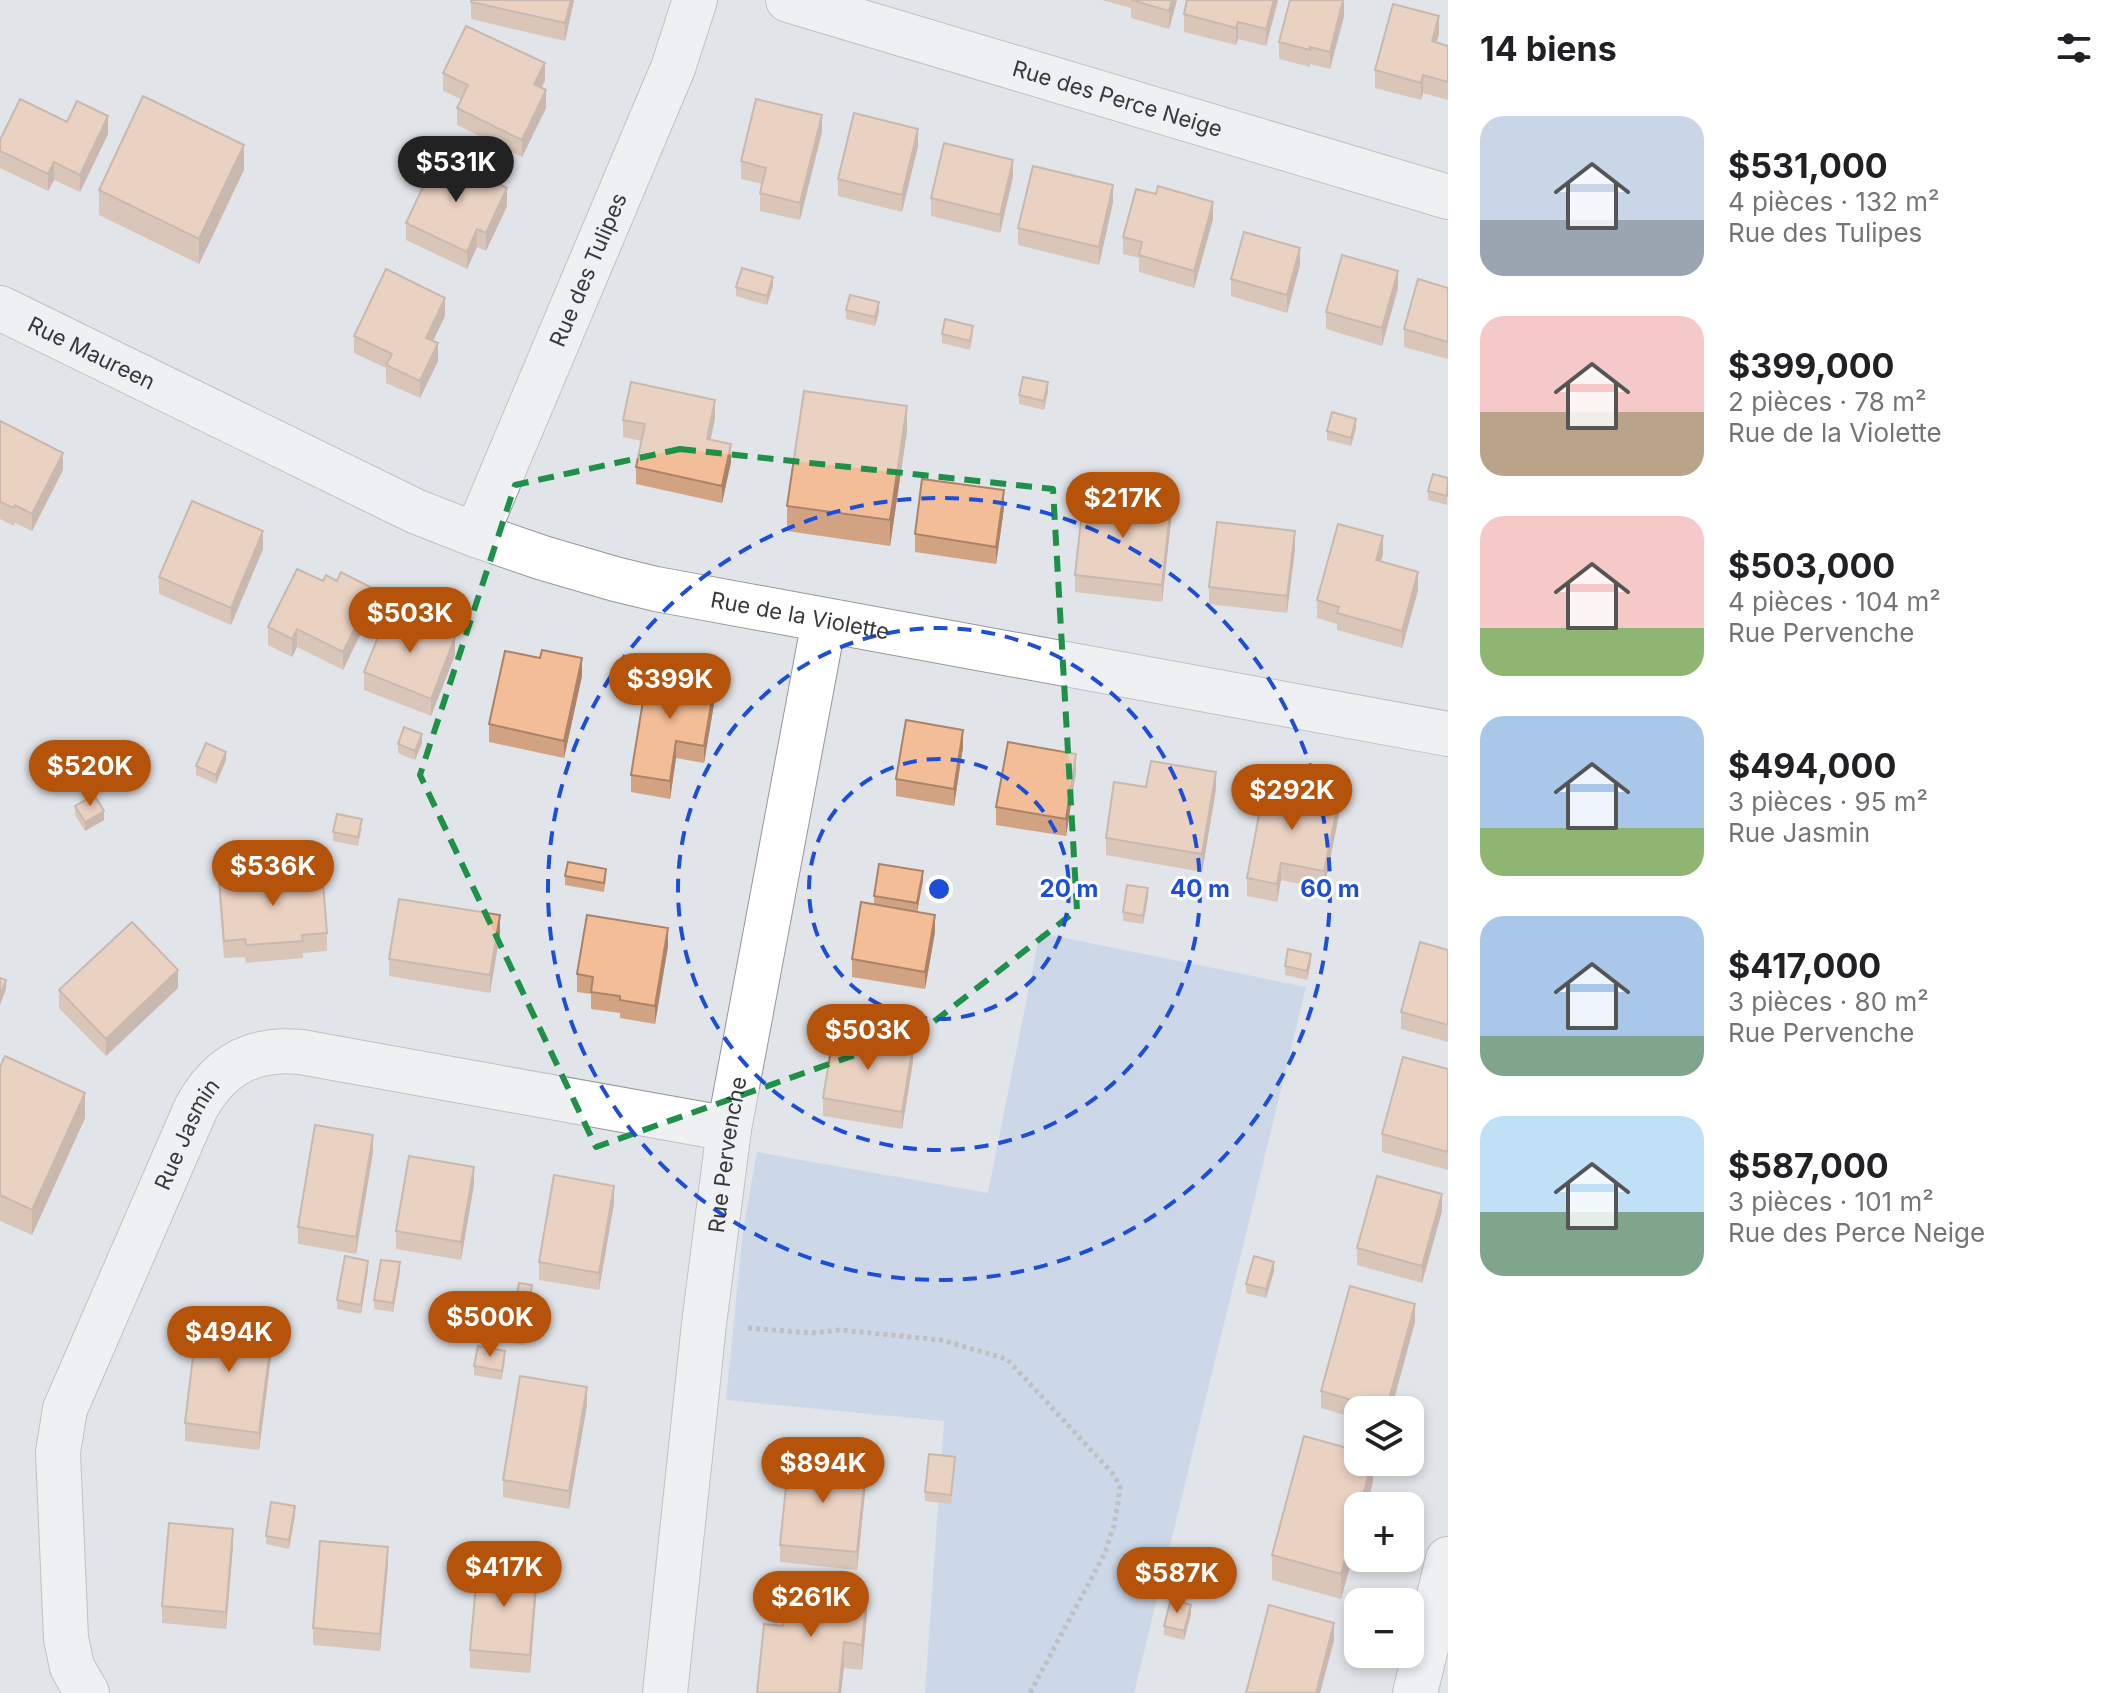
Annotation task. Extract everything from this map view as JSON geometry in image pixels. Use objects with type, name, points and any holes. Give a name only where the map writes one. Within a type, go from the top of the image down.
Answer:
[{"type":"street","name":"Rue des Tulipes","points":[[476,535],[673,68],[695,0]]},
{"type":"street","name":"Rue des Perce Neige","points":[[788,0],[1448,197]]},
{"type":"street","name":"Rue Maureen","points":[[0,308],[183,397]]},
{"type":"street","name":"Rue de la Violette","points":[[183,397],[415,511],[476,535],[615,579],[824,621],[1448,734]]},
{"type":"street","name":"Rue Pervenche","points":[[665,1693],[704,1324],[729,1129],[824,621]]},
{"type":"street","name":"Rue Jasmin","points":[[87,1693],[72,1667],[66,1638],[58,1463],[60,1430],[65,1409],[196,1108],[203,1094],[225,1071],[246,1059],[269,1051],[285,1050],[729,1129]]},
{"type":"street","points":[[1415,1693],[1448,1559]]},
{"type":"path","points":[[739,1327],[812,1333],[840,1330],[941,1340],[1007,1359],[1114,1475],[1120,1487],[1114,1525],[1105,1553],[1030,1693]]},
{"type":"highlighted area","points":[[680,449],[1053,489],[1077,910],[922,1031],[596,1147],[420,775],[515,485]]},
{"type":"shaded area","points":[[1040,933],[1306,987],[1134,1693],[925,1693],[944,1421],[726,1400],[743,1231],[757,1152],[988,1193]]},
{"type":"building","points":[[471,0],[571,0],[565,23]]},
{"type":"building","points":[[1131,0],[1172,0],[1169,11]]},
{"type":"building","points":[[1187,0],[1274,0],[1266,29],[1238,22],[1236,28],[1184,14]]},
{"type":"building","points":[[1290,0],[1343,0],[1330,52],[1279,42]]},
{"type":"building","points":[[1393,4],[1439,16],[1432,41],[1448,46],[1448,82],[1423,75],[1421,83],[1375,70]]},
{"type":"building","points":[[466,26],[545,63],[534,84],[546,90],[522,140],[457,108],[468,85],[443,73]]},
{"type":"building","points":[[143,96],[244,145],[199,239],[99,190]]},
{"type":"building","points":[[20,99],[67,122],[77,101],[108,116],[80,175],[54,162],[48,174],[0,151],[0,140]]},
{"type":"building","points":[[756,99],[822,115],[800,203],[760,193],[766,168],[741,161]]},
{"type":"building","points":[[854,113],[918,129],[902,195],[838,179]]},
{"type":"building","points":[[944,143],[1013,160],[1000,215],[931,198]]},
{"type":"building","points":[[438,155],[507,188],[486,233],[477,229],[467,252],[406,223]]},
{"type":"building","points":[[1033,166],[1113,185],[1099,247],[1018,228]]},
{"type":"building","points":[[1158,186],[1213,202],[1194,271],[1139,255],[1142,242],[1123,237],[1136,189],[1156,194]]},
{"type":"building","points":[[1244,232],[1300,248],[1287,295],[1231,279]]},
{"type":"building","points":[[1342,255],[1398,271],[1382,328],[1326,312]]},
{"type":"building","points":[[742,268],[773,277],[767,296],[736,287]]},
{"type":"building","points":[[386,269],[445,298],[426,338],[438,343],[420,381],[386,365],[392,354],[354,336]]},
{"type":"building","points":[[1418,279],[1448,288],[1448,342],[1404,329]]},
{"type":"building","points":[[850,295],[879,302],[875,317],[846,310]]},
{"type":"building","points":[[945,319],[973,326],[970,341],[942,334]]},
{"type":"building","points":[[1023,377],[1048,382],[1044,401],[1019,395]]},
{"type":"building","points":[[631,382],[715,400],[707,439],[731,444],[722,486],[636,467],[645,424],[623,420]]},
{"type":"building","points":[[804,391],[907,406],[890,520],[787,506]]},
{"type":"building","points":[[1332,412],[1356,419],[1351,438],[1327,431]]},
{"type":"building","points":[[0,421],[63,453],[32,514],[15,505],[14,508],[0,502]]},
{"type":"building","points":[[1433,474],[1448,478],[1447,496],[1428,491]]},
{"type":"building","points":[[922,479],[1004,490],[996,547],[915,534]]},
{"type":"building","points":[[1084,494],[1171,504],[1162,585],[1075,575]]},
{"type":"building","points":[[192,501],[263,531],[231,608],[159,577]]},
{"type":"building","points":[[1217,522],[1295,531],[1287,596],[1209,587]]},
{"type":"building","points":[[1338,524],[1383,536],[1376,560],[1418,572],[1402,631],[1337,613],[1339,607],[1317,600]]},
{"type":"building","points":[[297,569],[323,581],[326,575],[337,581],[341,572],[374,589],[343,652],[297,629],[292,639],[268,627]]},
{"type":"building","points":[[389,610],[455,637],[431,699],[364,672]]},
{"type":"building","points":[[542,650],[582,658],[564,741],[489,724],[505,651],[540,658]]},
{"type":"building","points":[[648,670],[715,681],[704,746],[676,741],[670,781],[631,775]]},
{"type":"building","points":[[906,720],[963,730],[954,789],[896,779]]},
{"type":"building","points":[[404,727],[422,734],[415,751],[398,744]]},
{"type":"building","points":[[1008,742],[1076,754],[1066,819],[996,807]]},
{"type":"building","points":[[206,743],[226,752],[216,775],[196,766]]},
{"type":"building","points":[[1151,761],[1216,772],[1202,854],[1106,838],[1114,782],[1146,787]]},
{"type":"building","points":[[1265,784],[1339,798],[1324,871],[1281,863],[1277,884],[1247,878]]},
{"type":"building","points":[[94,795],[104,811],[85,822],[75,806]]},
{"type":"building","points":[[337,814],[362,819],[358,837],[333,832]]},
{"type":"building","points":[[568,862],[606,869],[604,883],[565,876]]},
{"type":"building","points":[[879,864],[923,871],[917,903],[874,896]]},
{"type":"building","points":[[322,872],[327,933],[302,935],[303,941],[246,945],[245,939],[224,941],[219,879]]},
{"type":"building","points":[[1127,885],[1148,888],[1143,916],[1123,912]]},
{"type":"building","points":[[399,899],[500,915],[490,975],[389,959]]},
{"type":"building","points":[[861,902],[935,915],[925,972],[852,959]]},
{"type":"building","points":[[587,915],[668,928],[655,1006],[591,992],[593,977],[577,974]]},
{"type":"building","points":[[132,922],[178,970],[106,1039],[59,990]]},
{"type":"building","points":[[1420,942],[1448,950],[1448,1025],[1401,1012]]},
{"type":"building","points":[[1288,949],[1311,954],[1307,971],[1285,966]]},
{"type":"building","points":[[0,978],[6,980],[0,996]]},
{"type":"building","points":[[834,1032],[913,1045],[902,1112],[823,1098]]},
{"type":"building","points":[[5,1056],[85,1093],[32,1210],[0,1195],[0,1067]]},
{"type":"building","points":[[1403,1057],[1448,1069],[1448,1152],[1382,1134]]},
{"type":"building","points":[[315,1125],[373,1135],[356,1237],[298,1227]]},
{"type":"building","points":[[409,1156],[474,1167],[461,1242],[396,1231]]},
{"type":"building","points":[[554,1175],[614,1186],[599,1273],[539,1262]]},
{"type":"building","points":[[1377,1176],[1442,1194],[1422,1266],[1357,1248]]},
{"type":"building","points":[[345,1256],[368,1261],[361,1305],[337,1300]]},
{"type":"building","points":[[1254,1256],[1274,1262],[1266,1289],[1246,1284]]},
{"type":"building","points":[[381,1260],[400,1262],[393,1303],[374,1300]]},
{"type":"building","points":[[519,1283],[532,1285],[524,1336],[510,1334]]},
{"type":"building","points":[[1350,1286],[1415,1304],[1390,1396],[1344,1398],[1321,1391]]},
{"type":"building","points":[[198,1316],[273,1325],[259,1433],[185,1423]]},
{"type":"building","points":[[478,1346],[505,1351],[502,1371],[474,1366]]},
{"type":"building","points":[[520,1376],[587,1387],[569,1491],[503,1480]]},
{"type":"building","points":[[1304,1436],[1344,1447],[1344,1476],[1368,1476],[1364,1492],[1344,1492],[1344,1563],[1341,1574],[1272,1555]]},
{"type":"building","points":[[929,1454],[955,1457],[951,1495],[925,1492]]},
{"type":"building","points":[[789,1457],[866,1466],[857,1552],[780,1545]]},
{"type":"building","points":[[271,1502],[295,1506],[289,1540],[266,1536]]},
{"type":"building","points":[[169,1523],[233,1529],[226,1612],[162,1606]]},
{"type":"building","points":[[320,1541],[388,1547],[380,1634],[313,1628]]},
{"type":"building","points":[[478,1563],[537,1568],[530,1655],[470,1650]]},
{"type":"building","points":[[788,1581],[867,1589],[862,1645],[844,1642],[839,1693],[757,1693],[764,1624],[783,1626]]},
{"type":"building","points":[[1171,1599],[1191,1605],[1184,1631],[1164,1626]]},
{"type":"building","points":[[1269,1605],[1334,1623],[1316,1693],[1246,1693]]}]
